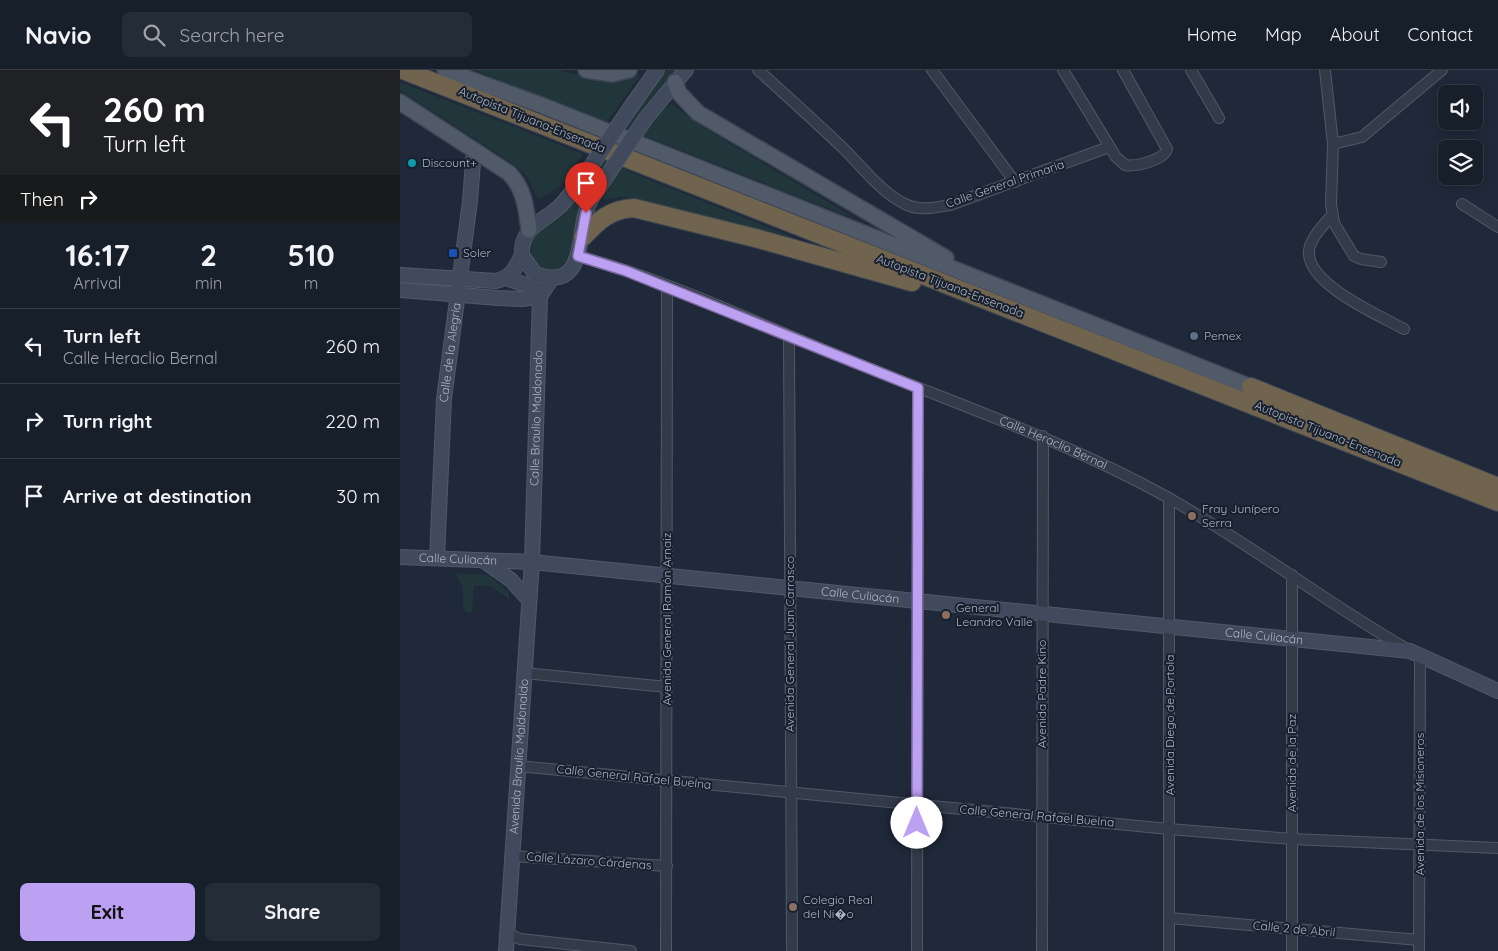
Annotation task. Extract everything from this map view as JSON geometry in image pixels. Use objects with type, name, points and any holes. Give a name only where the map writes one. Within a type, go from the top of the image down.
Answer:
[{"type":"highway","name":"Autopista Tijuana-Ensenada","points":[[403,70],[1498,502]]},
{"type":"highway","points":[[583,237],[608,214],[622,208],[634,208],[768,241],[1011,310]]},
{"type":"highway","name":"Autopista Tijuana-Ensenada","points":[[1251,387],[1498,487]]},
{"type":"main road","name":"Autopista Tijuana-Ensenada","points":[[445,70],[550,109],[1251,387]]},
{"type":"main road","points":[[586,70],[610,72],[629,70]]},
{"type":"main road","points":[[675,82],[679,93],[698,113],[835,195],[997,287]]},
{"type":"main road","points":[[400,102],[474,149],[509,174],[518,183],[523,193],[529,230]]},
{"type":"street","points":[[400,274],[496,281],[506,278],[513,273],[522,255],[523,237],[529,230],[559,207],[587,172],[657,70]]},
{"type":"street","points":[[522,255],[535,274],[552,278],[565,274],[578,256],[588,205],[646,118],[686,70]]},
{"type":"street","name":"Calle General Primaria","points":[[758,70],[831,136],[889,193],[906,205],[932,209],[1015,182],[1109,147]]},
{"type":"street","points":[[932,70],[1015,182]]},
{"type":"street","points":[[1063,70],[1109,147],[1120,163],[1129,166],[1163,156],[1167,149],[1123,70]]},
{"type":"street","points":[[1191,70],[1219,118]]},
{"type":"street","points":[[1325,70],[1333,144],[1332,215],[1341,236],[1354,256],[1381,262]]},
{"type":"street","points":[[1333,144],[1362,137],[1442,70]]},
{"type":"street","name":"Calle de la Alegría","points":[[437,558],[444,399],[456,293],[470,201],[474,149]]},
{"type":"street","points":[[1462,204],[1498,227]]},
{"type":"street","points":[[1332,215],[1317,234],[1309,250],[1311,261],[1319,277],[1332,288],[1404,329]]},
{"type":"street","name":"Calle Heraclio Bernal","points":[[578,256],[609,264],[1042,436],[1110,466],[1169,498],[1415,655],[1498,691]]},
{"type":"street","points":[[506,278],[532,288],[540,296]]},
{"type":"street","points":[[400,290],[523,299],[540,296],[552,278]]},
{"type":"street","name":"Avenida General Ramón Arnaiz","points":[[666,951],[667,287]]},
{"type":"street","name":"Calle Braulio Maldonado","points":[[532,562],[540,296]]},
{"type":"street","name":"Avenida General Juan Carrasco","points":[[789,336],[792,951]]},
{"type":"street","points":[[917,951],[918,388]]},
{"type":"street","name":"Avenida Padre Kino","points":[[1042,436],[1042,951]]},
{"type":"street","name":"Avenida Diego de Portola","points":[[1169,498],[1169,951]]},
{"type":"street","name":"Calle Culiacán","points":[[400,557],[532,562],[1292,639],[1415,655]]},
{"type":"street","points":[[483,560],[511,580],[529,600]]},
{"type":"street","name":"Avenida Braulio Maldonaldo","points":[[509,942],[512,856],[532,562]]},
{"type":"street","name":"Avenida de la Paz","points":[[1292,575],[1292,951]]},
{"type":"street","name":"Avenida de los Misioneros","points":[[1415,655],[1420,846],[1419,951]]},
{"type":"street","points":[[524,674],[667,686]]},
{"type":"street","name":"Calle General Rafael Buelna","points":[[518,766],[1170,829],[1292,839],[1498,848]]},
{"type":"street","name":"Calle Lázaro Cárdenas","points":[[512,856],[667,866]]},
{"type":"street","name":"Calle 2 de Abril","points":[[1169,918],[1419,940]]},
{"type":"street","points":[[509,942],[631,951]]},
{"type":"green space","points":[[474,70],[558,70],[596,79],[617,80],[641,74],[607,122]]},
{"type":"green space","points":[[662,70],[677,70],[586,199],[580,211],[573,244],[565,263],[558,269],[551,270],[538,266],[531,253],[533,237]]},
{"type":"green space","points":[[400,82],[583,154],[562,185],[538,200],[527,176],[509,161],[400,90]]},
{"type":"green space","points":[[672,104],[701,126],[858,220],[642,135],[658,111]]},
{"type":"green space","points":[[620,168],[830,252],[632,198],[621,197],[602,200],[605,189]]},
{"type":"green space","points":[[455,573],[489,575],[509,593],[509,599],[491,586],[474,586],[472,612],[466,612],[463,607],[463,587]]},
{"type":"place","name":"Discount+","points":[[412,163]]},
{"type":"place","name":"Soler","points":[[453,253]]},
{"type":"place","name":"Pemex","points":[[1194,336]]},
{"type":"place","name":"Fray Junípero Serra","points":[[1192,516]]},
{"type":"place","name":"General Leandro Valle","points":[[946,615]]},
{"type":"place","name":"Colegio Real del Ni�o","points":[[793,907]]},
{"type":"route","points":[[586,213],[578,256],[609,264],[918,388],[917,823]]}]
